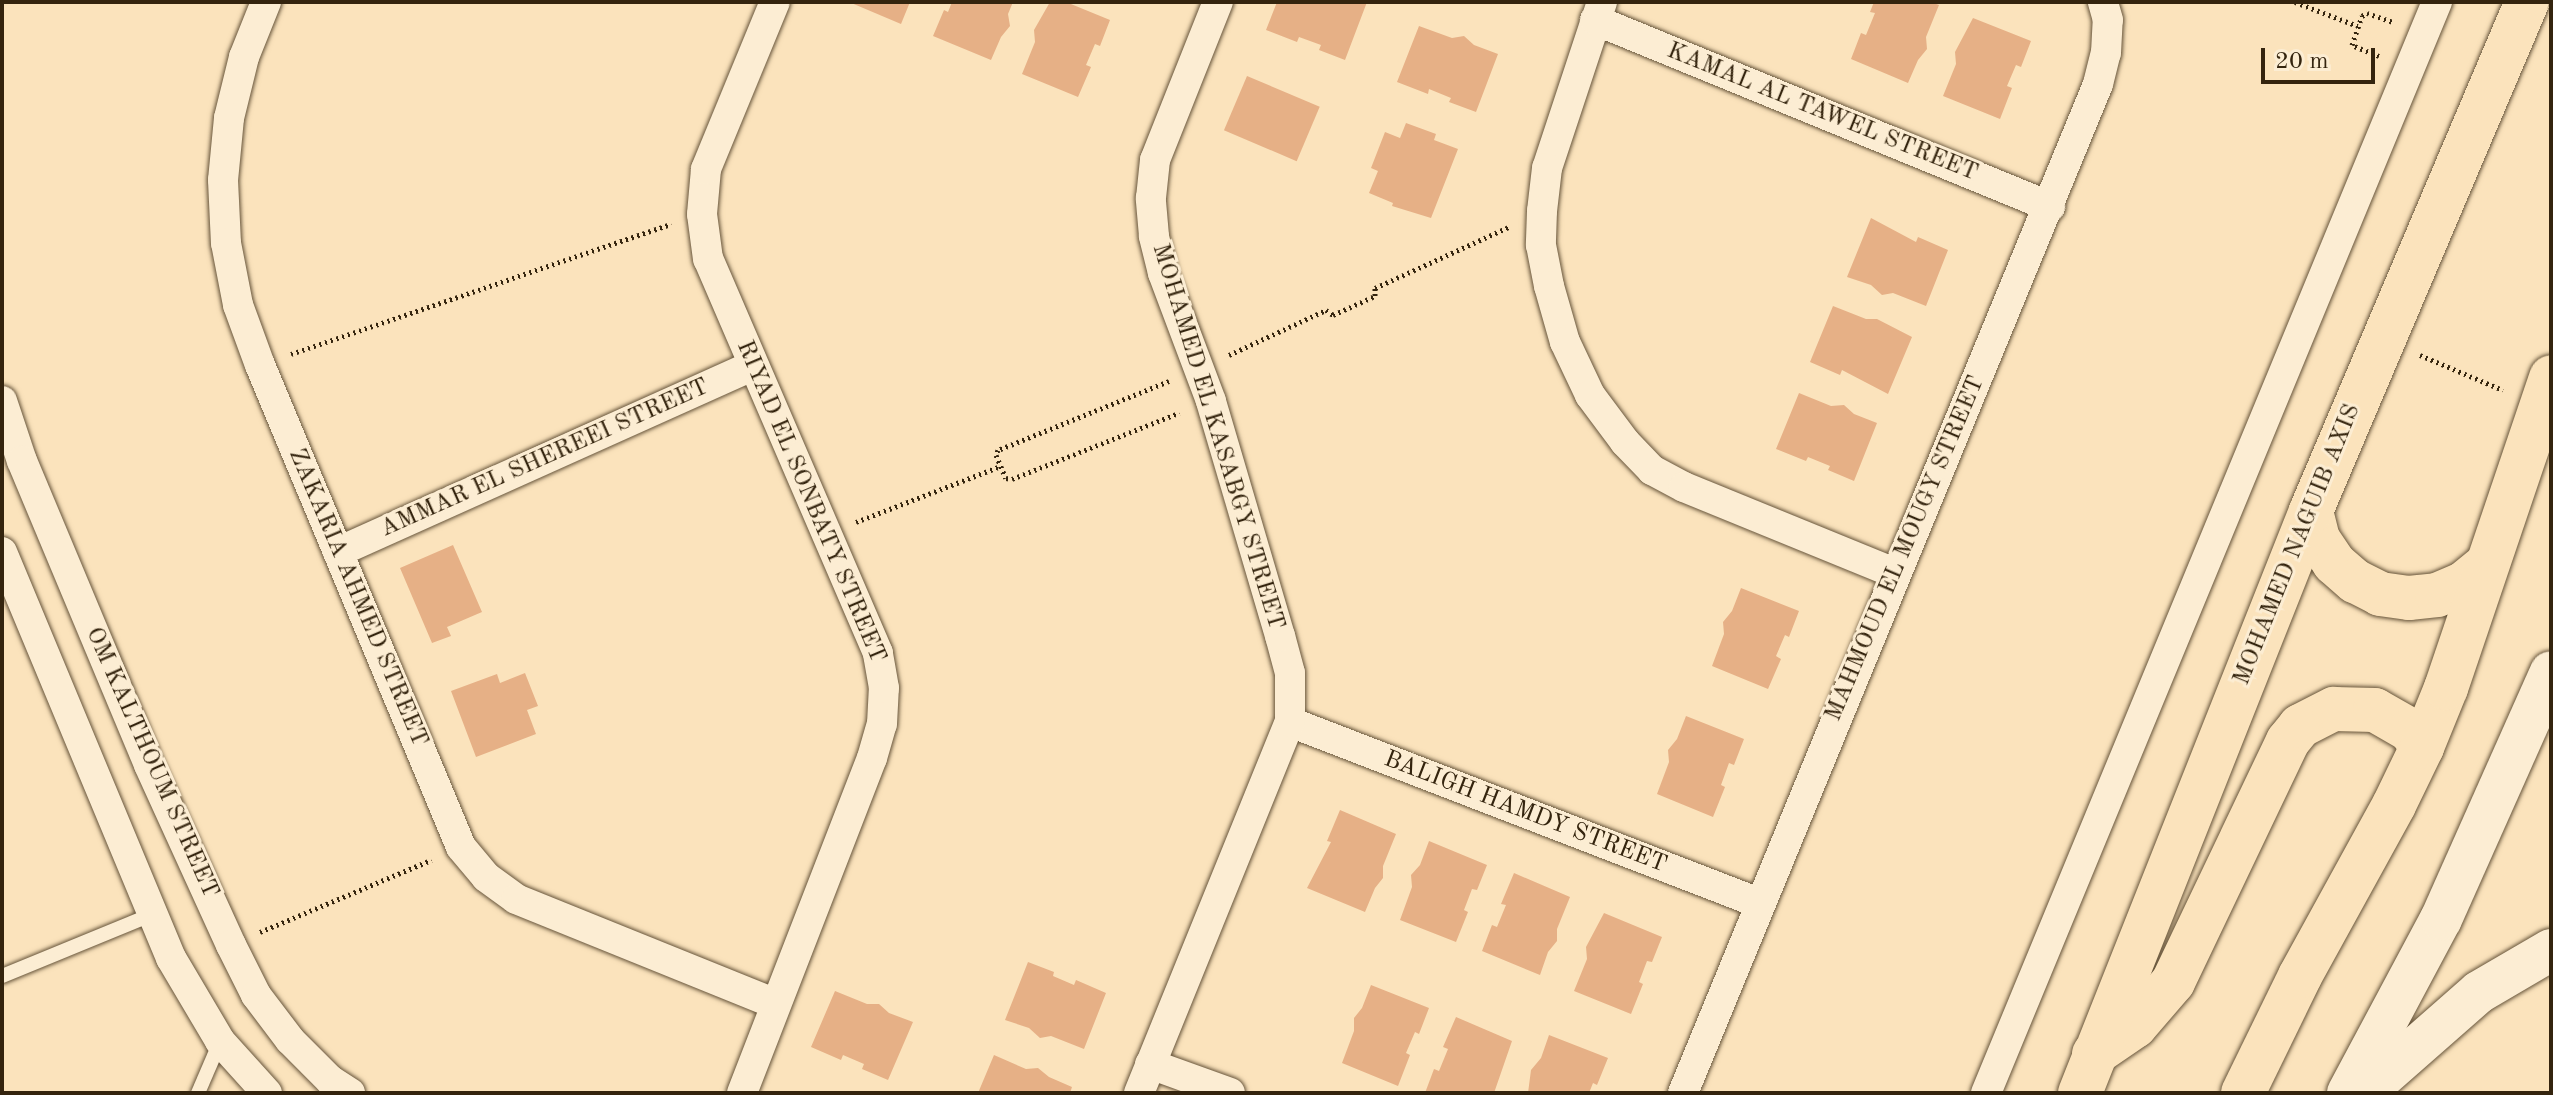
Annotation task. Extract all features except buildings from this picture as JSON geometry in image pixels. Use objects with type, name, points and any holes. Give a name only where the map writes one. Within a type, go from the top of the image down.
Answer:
[{"type":"main road","name":"MOHAMED NAGUIB AXIS","points":[[2087,1073],[2311,511],[2527,2]]},
{"type":"main road","points":[[2243,1093],[2306,964],[2394,805],[2422,747],[2446,688],[2546,392]]},
{"type":"main road","points":[[2311,511],[2318,539],[2334,563],[2355,581],[2380,594],[2409,598],[2437,595],[2463,584],[2485,566]]},
{"type":"main road","points":[[2087,1073],[2135,1026],[2173,982],[2288,741],[2300,726],[2334,709],[2375,710],[2402,724],[2422,747]]},
{"type":"street","name":"ZAKARIA AHMED STREET","points":[[266,2],[244,57],[229,118],[223,180],[226,243],[238,305],[260,365],[461,847],[486,877],[516,899],[776,1004]]},
{"type":"street","name":"RIYAD EL SONBATY STREET","points":[[742,1093],[872,758],[882,724],[884,688],[878,653],[708,259],[702,214],[706,169],[775,2]]},
{"type":"street","name":"MOHAMED EL KASABGY STREET","points":[[1139,1093],[1290,722],[1290,673],[1211,401],[1163,273],[1154,236],[1151,198],[1155,160],[1218,2]]},
{"type":"street","name":"MAHMOUD EL MOUGY STREET","points":[[1683,1093],[1895,573],[2050,207],[2106,53],[2108,20],[2103,2]]},
{"type":"street","points":[[1986,1093],[2437,2]]},
{"type":"street","name":"KAMAL AL TAWEL STREET","points":[[1598,11],[2050,207]]},
{"type":"street","points":[[1598,11],[1547,168],[1541,245],[1565,342],[1590,395],[1625,442],[1652,470],[1684,487],[1895,573]]},
{"type":"street","name":"AMMAR EL SHEREEI STREET","points":[[338,552],[752,366]]},
{"type":"street","name":"OM KALTHOUM STREET","points":[[2,401],[22,461],[149,765],[256,995],[290,1040],[330,1080],[350,1093]]},
{"type":"street","points":[[2,552],[187,991],[220,1041],[267,1093]]},
{"type":"street","points":[[2348,1093],[2441,919],[2551,672]]},
{"type":"street","name":"BALIGH HAMDY STREET","points":[[1290,722],[1759,903]]},
{"type":"street","points":[[2364,1093],[2479,992],[2551,950]]},
{"type":"street","points":[[1150,1064],[1230,1093]]},
{"type":"lane","points":[[2,976],[153,913]]},
{"type":"lane","points":[[198,1093],[220,1041]]},
{"type":"path","points":[[2295,2],[2358,26]]},
{"type":"path","points":[[2410,67],[2354,48],[2358,26],[2367,13],[2424,33]]},
{"type":"path","points":[[1211,401],[1012,479],[1006,478],[1001,466],[998,450],[1199,369],[1326,310],[1333,315],[1375,296],[1375,288],[1542,211]]},
{"type":"path","points":[[260,365],[702,214]]},
{"type":"path","points":[[2383,339],[2546,392]]},
{"type":"path","points":[[826,534],[1001,466]]},
{"type":"path","points":[[231,945],[461,847]]}]
